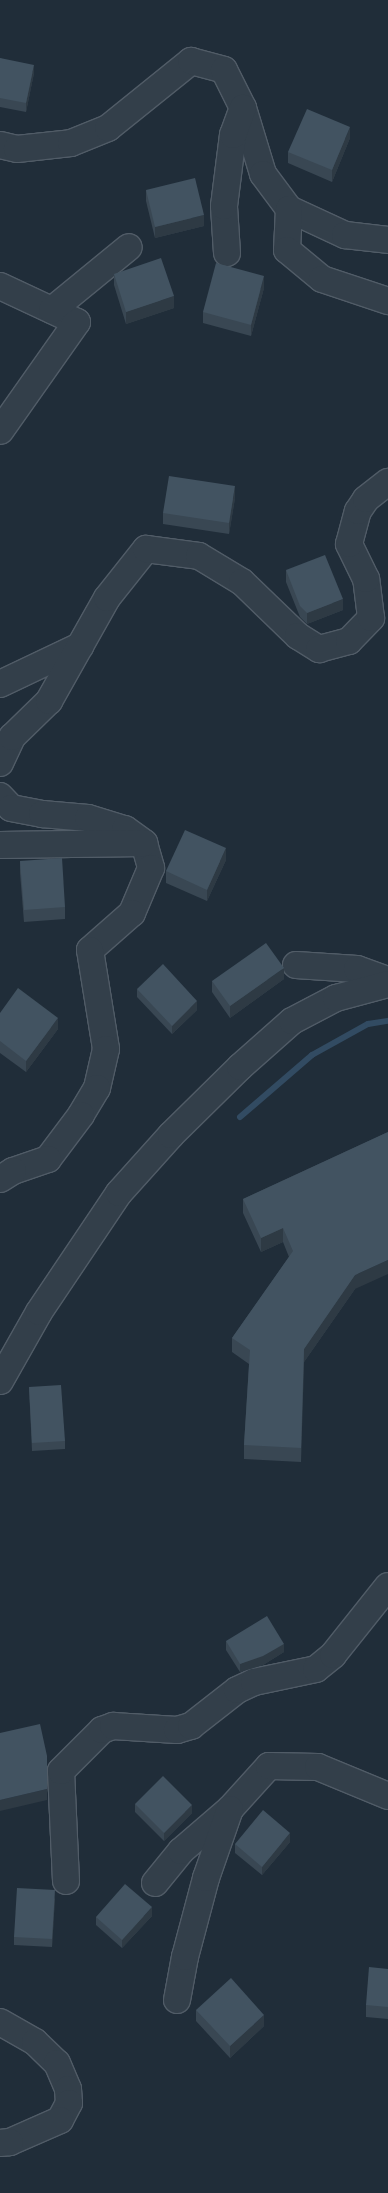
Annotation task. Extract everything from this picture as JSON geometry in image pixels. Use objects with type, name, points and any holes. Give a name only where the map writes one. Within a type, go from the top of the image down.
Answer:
[{"type":"street","points":[[0,146],[17,148],[71,143],[108,128],[191,61],[224,70],[243,108],[263,174],[289,209],[345,235],[388,240]]},
{"type":"street","points":[[227,253],[224,206],[234,135],[243,108]]},
{"type":"street","points":[[289,209],[287,250],[322,279],[388,301]]},
{"type":"street","points":[[52,310],[129,247]]},
{"type":"street","points":[[0,286],[77,322],[0,431]]},
{"type":"street","points":[[0,763],[12,737],[49,702],[107,598],[146,549],[199,556],[242,582],[298,636],[319,648],[348,640],[371,618],[366,579],[349,544],[351,536],[358,511],[366,499],[388,482]]},
{"type":"street","points":[[0,684],[80,646]]},
{"type":"street","points":[[0,796],[11,808],[42,814],[88,818],[125,829],[144,843],[151,868],[132,913],[90,950],[106,1049],[97,1088],[81,1115],[48,1159],[0,1179]]},
{"type":"street","points":[[0,846],[144,843]]},
{"type":"street","points":[[296,965],[358,969],[388,980]]},
{"type":"street","points":[[0,1381],[39,1312],[119,1193],[172,1135],[240,1067],[292,1021],[336,998],[388,984]]},
{"type":"street","points":[[66,1881],[61,1771],[102,1730],[113,1726],[177,1730],[191,1726],[237,1690],[254,1682],[316,1669],[333,1655],[388,1586]]},
{"type":"street","points":[[155,1882],[181,1851],[230,1809],[269,1766],[318,1766],[388,1796]]},
{"type":"street","points":[[177,2000],[185,1957],[206,1878],[230,1809]]},
{"type":"street","points":[[0,2022],[35,2042],[58,2063],[68,2089],[68,2103],[60,2120],[10,2142],[0,2142]]},
{"type":"building","points":[[0,58],[34,65],[26,103],[0,98]]},
{"type":"building","points":[[307,109],[350,127],[332,170],[288,152]]},
{"type":"building","points":[[195,178],[204,215],[155,227],[146,190]]},
{"type":"building","points":[[161,258],[174,296],[126,312],[114,274]]},
{"type":"building","points":[[216,263],[264,276],[251,325],[203,312]]},
{"type":"building","points":[[169,476],[235,486],[229,523],[163,513]]},
{"type":"building","points":[[325,555],[343,599],[307,613],[300,606],[286,570]]},
{"type":"building","points":[[185,830],[226,848],[207,890],[166,871]]},
{"type":"building","points":[[62,858],[65,907],[24,910],[20,861]]},
{"type":"building","points":[[266,943],[284,968],[230,1006],[212,981]]},
{"type":"building","points":[[163,964],[197,1001],[172,1026],[137,989]]},
{"type":"building","points":[[18,988],[58,1018],[26,1061],[0,1041],[0,1013]]},
{"type":"building","points":[[388,1132],[388,1260],[355,1275],[304,1349],[301,1448],[244,1445],[250,1350],[232,1338],[293,1251],[283,1228],[261,1238],[243,1199]]},
{"type":"building","points":[[61,1385],[65,1441],[32,1443],[29,1387]]},
{"type":"building","points":[[267,1616],[284,1644],[263,1656],[240,1664],[226,1641]]},
{"type":"building","points":[[40,1724],[47,1756],[47,1789],[0,1800],[0,1733]]},
{"type":"building","points":[[163,1776],[192,1805],[164,1833],[135,1804]]},
{"type":"building","points":[[263,1810],[290,1833],[262,1867],[235,1844]]},
{"type":"building","points":[[125,1884],[152,1907],[122,1940],[96,1917]]},
{"type":"building","points":[[17,1888],[55,1890],[52,1939],[14,1937]]},
{"type":"building","points":[[369,1967],[388,1969],[388,2007],[366,2005]]},
{"type":"building","points":[[231,1978],[264,2015],[230,2046],[196,2010]]},
{"type":"waterway","points":[[240,1117],[312,1055],[368,1024],[388,1021]]}]
